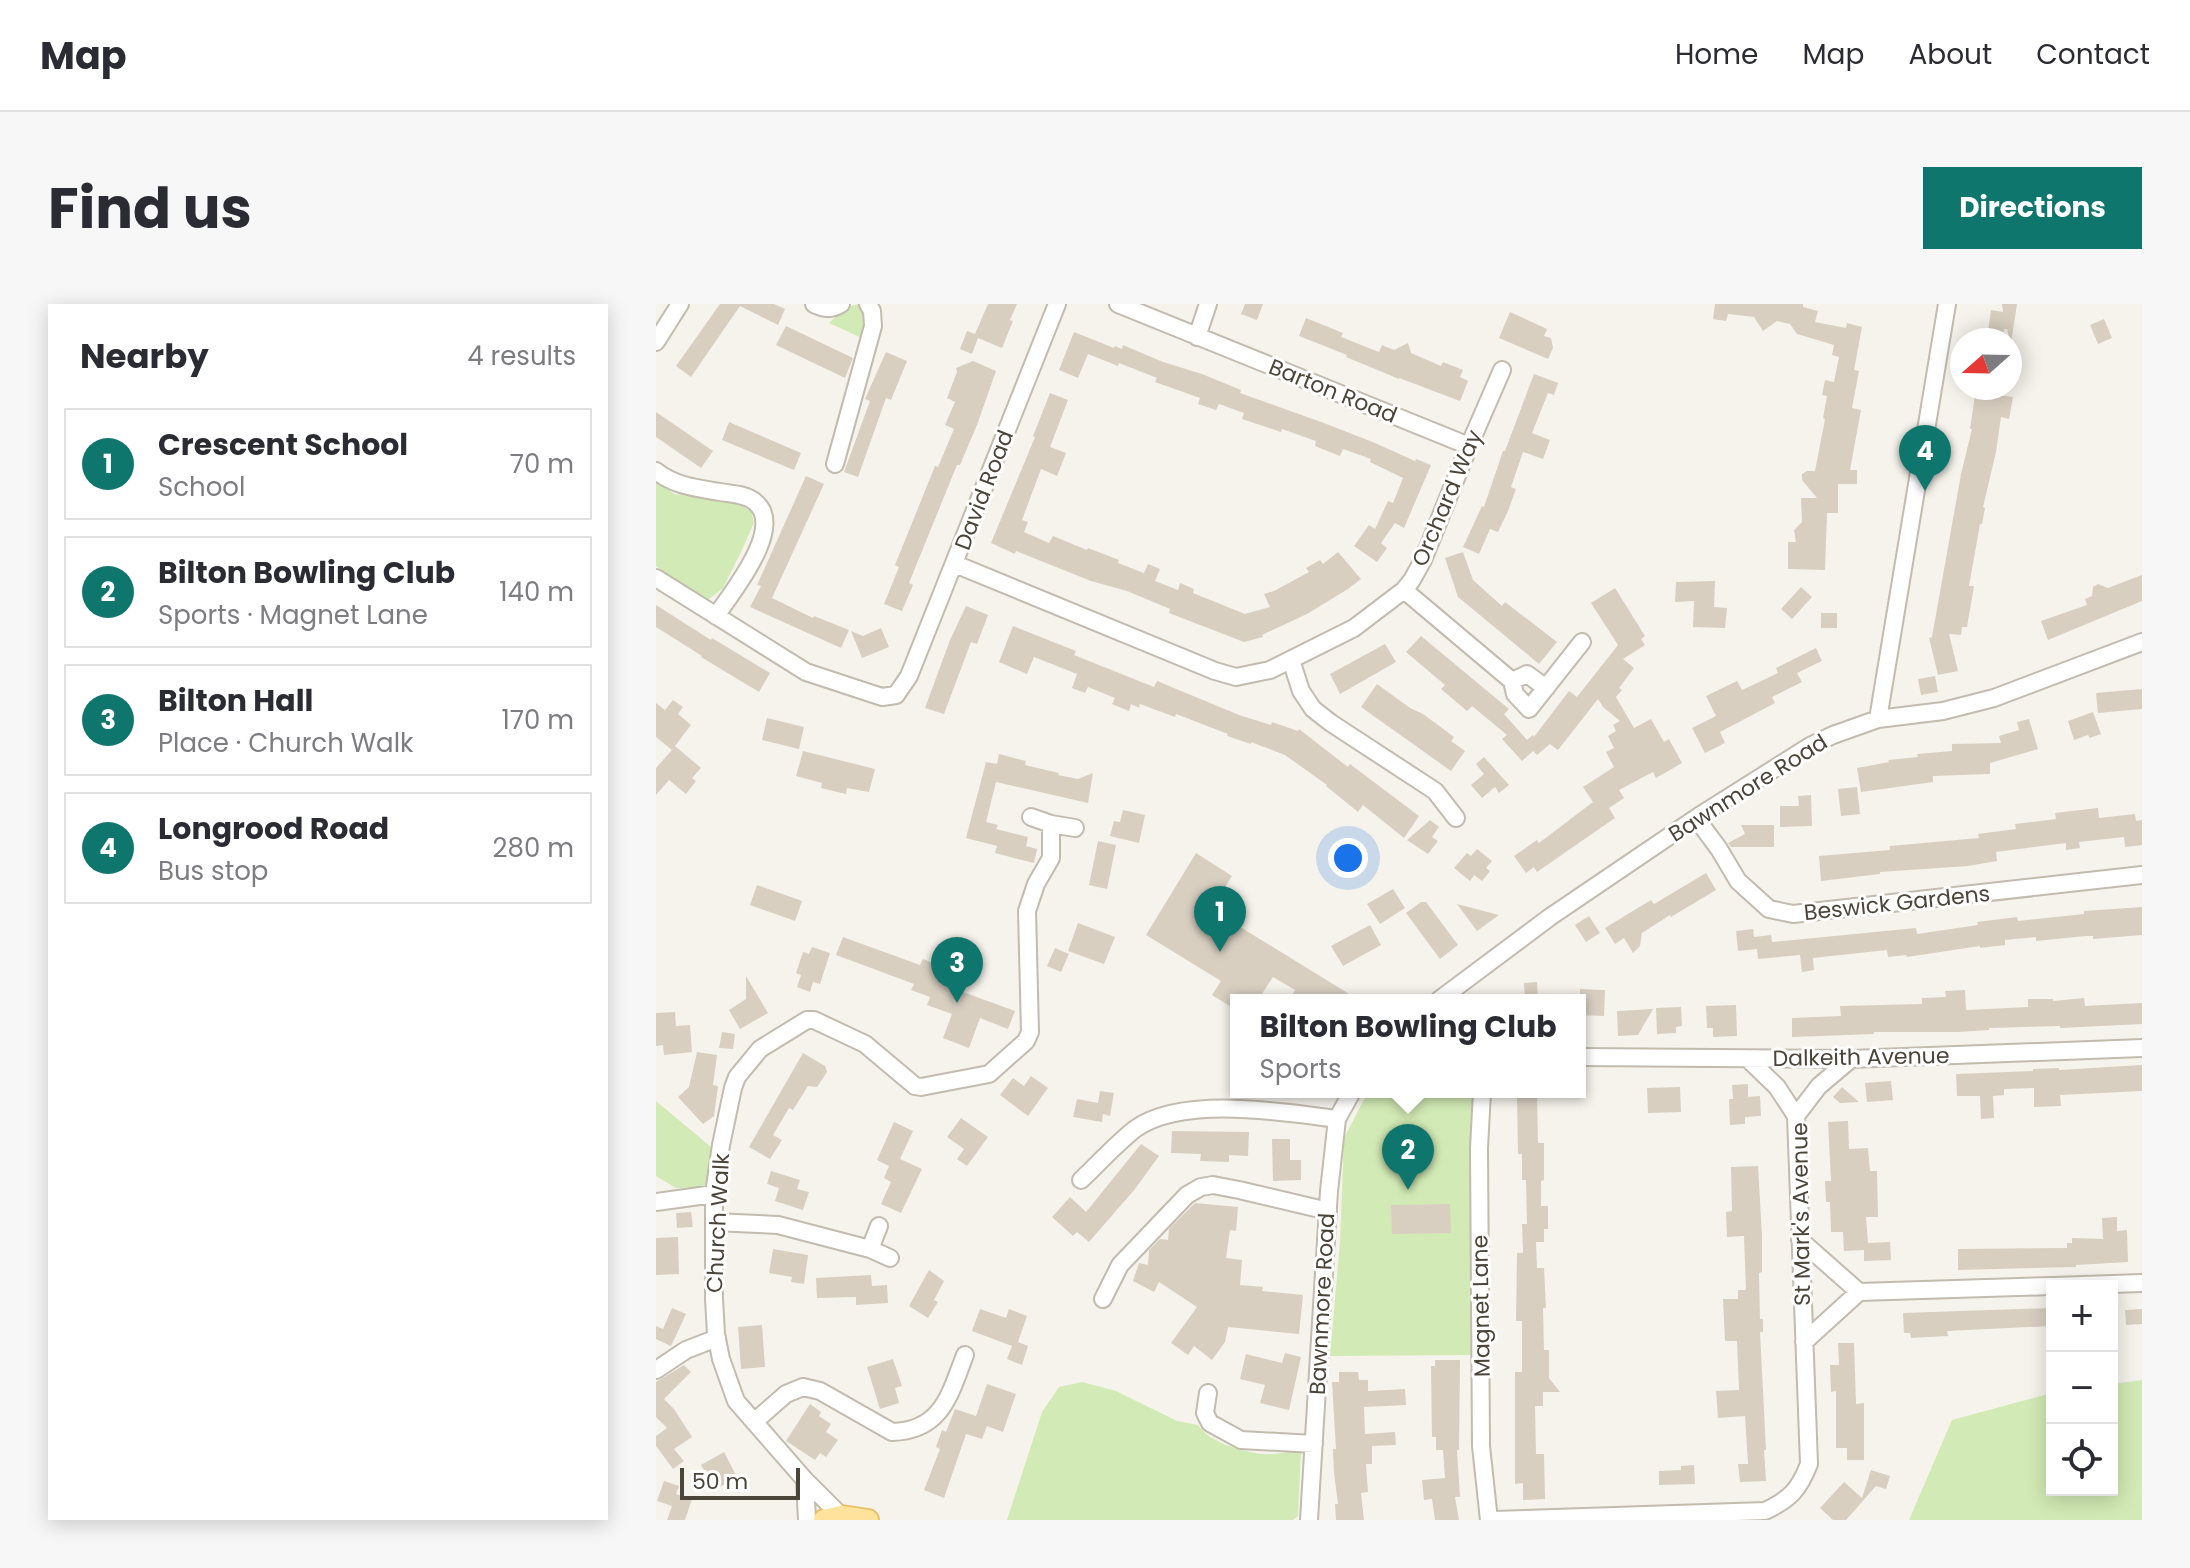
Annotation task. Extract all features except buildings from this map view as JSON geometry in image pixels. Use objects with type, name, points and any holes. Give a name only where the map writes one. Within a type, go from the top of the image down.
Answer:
[{"type":"main road","points":[[832,1518],[868,1520]]},
{"type":"street","points":[[656,342],[680,304]]},
{"type":"street","points":[[814,304],[824,309],[841,304]]},
{"type":"street","points":[[835,464],[873,326],[868,304]]},
{"type":"street","name":"David Road","points":[[716,616],[806,672],[882,697],[896,695],[909,676],[1057,304]]},
{"type":"street","name":"Barton Road","points":[[1118,304],[1469,446]]},
{"type":"street","points":[[1197,337],[1208,304]]},
{"type":"street","points":[[1878,719],[1947,304]]},
{"type":"street","name":"Orchard Way","points":[[955,564],[1215,671],[1236,677],[1270,670],[1354,628],[1404,590],[1412,580],[1502,370]]},
{"type":"street","points":[[656,471],[682,486],[750,498],[761,508],[765,517],[765,529],[753,558],[716,616],[656,578]]},
{"type":"street","points":[[1404,590],[1512,681],[1515,694],[1529,709],[1582,642]]},
{"type":"street","name":"Bawnmore Road","points":[[1452,994],[1550,917],[1696,818],[1810,746],[1878,719],[1943,711],[1994,698],[2142,642]]},
{"type":"street","points":[[1291,660],[1301,691],[1313,709],[1435,791],[1456,818]]},
{"type":"street","points":[[1512,681],[1527,674],[1546,688]]},
{"type":"street","points":[[1031,817],[1075,828]]},
{"type":"street","name":"Beswick Gardens","points":[[1696,818],[1738,881],[1769,909],[1793,914],[2142,875]]},
{"type":"street","name":"Church Walk","points":[[832,1518],[805,1480],[736,1401],[717,1338],[714,1194],[729,1099],[737,1077],[760,1049],[804,1021],[814,1020],[865,1044],[910,1084],[921,1087],[989,1074],[1026,1041],[1030,1032],[1027,911],[1036,884],[1051,858],[1051,824]]},
{"type":"street","name":"Dalkeith Avenue","points":[[1586,1057],[1851,1059],[2142,1048]]},
{"type":"street","points":[[1748,1059],[1777,1087],[1796,1116]]},
{"type":"street","name":"St Mark's Avenue","points":[[1491,1520],[1765,1511],[1790,1497],[1801,1483],[1809,1464],[1796,1116],[1819,1086],[1851,1059]]},
{"type":"street","name":"Bawnmore Road","points":[[1309,1520],[1328,1211],[1337,1119],[1349,1098]]},
{"type":"street","name":"Magnet Lane","points":[[1482,1098],[1479,1148],[1481,1446],[1491,1520]]},
{"type":"street","points":[[1081,1180],[1136,1128],[1167,1114],[1214,1109],[1264,1110],[1337,1119]]},
{"type":"street","points":[[1103,1299],[1120,1265],[1187,1195],[1201,1187],[1213,1185],[1328,1211]]},
{"type":"street","points":[[656,1202],[714,1194]]},
{"type":"street","points":[[714,1222],[778,1225],[870,1249],[890,1258]]},
{"type":"street","points":[[870,1249],[879,1226]]},
{"type":"street","points":[[1800,1240],[1859,1292]]},
{"type":"street","points":[[2118,1284],[2142,1283]]},
{"type":"street","points":[[1804,1342],[1859,1292],[2046,1286]]},
{"type":"street","points":[[656,1370],[686,1350],[717,1338]]},
{"type":"street","points":[[754,1422],[786,1394],[803,1387],[820,1391],[892,1432],[917,1428],[929,1423],[938,1414],[951,1392],[965,1355]]},
{"type":"street","points":[[1208,1393],[1205,1413],[1210,1423],[1241,1440],[1314,1444]]},
{"type":"street","points":[[805,1480],[807,1520]]},
{"type":"green space","points":[[860,304],[867,316],[864,339],[829,323],[846,307]]},
{"type":"green space","points":[[656,479],[674,494],[735,502],[751,511],[754,523],[741,552],[723,588],[708,600],[656,566]]},
{"type":"green space","points":[[1365,1098],[1473,1098],[1476,1355],[1330,1356],[1340,1242],[1344,1138]]},
{"type":"green space","points":[[656,1101],[711,1147],[706,1187],[676,1188],[656,1176]]},
{"type":"green space","points":[[2142,1380],[2142,1520],[1909,1520],[1952,1420],[2046,1395],[2046,1496],[2118,1496],[2118,1383]]},
{"type":"green space","points":[[1082,1382],[1116,1391],[1177,1421],[1198,1425],[1210,1437],[1236,1448],[1267,1454],[1301,1450],[1298,1516],[1293,1520],[1007,1520],[1042,1412],[1059,1387]]},
{"type":"place","name":"Longrood Road","points":[[1925,491]]},
{"type":"place","name":"Crescent School","points":[[1220,952]]},
{"type":"place","name":"Bilton Hall","points":[[957,1003]]},
{"type":"place","name":"Bilton Bowling Club","points":[[1408,1190]]}]
